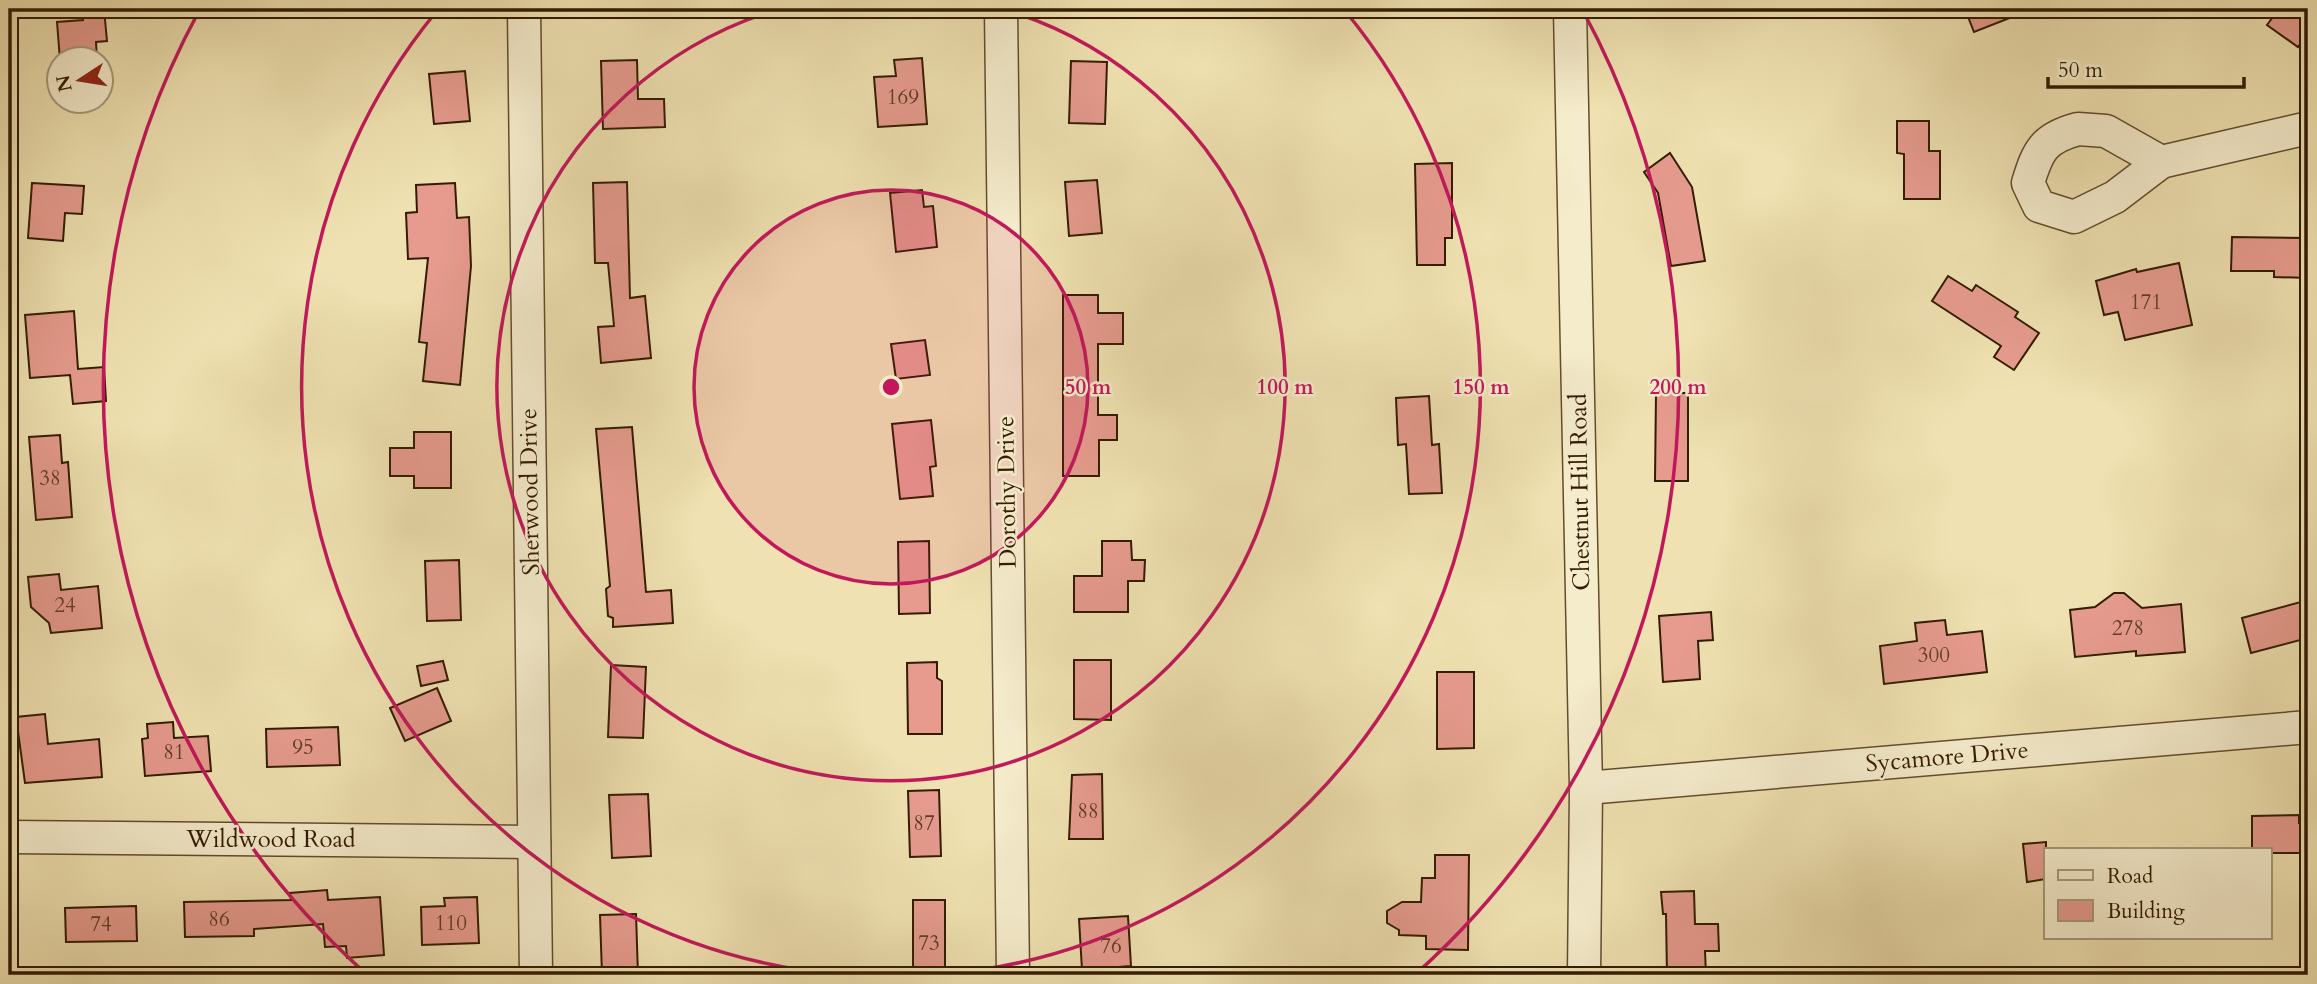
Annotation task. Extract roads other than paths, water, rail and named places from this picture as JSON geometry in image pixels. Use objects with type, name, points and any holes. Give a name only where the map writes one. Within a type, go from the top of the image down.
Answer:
[{"type":"street","name":"Sherwood Drive","points":[[524,9],[536,975]]},
{"type":"street","name":"Dorothy Drive","points":[[1001,9],[1013,975]]},
{"type":"street","name":"Chestnut Hill Road","points":[[1570,9],[1586,788],[1584,975]]},
{"type":"street","points":[[2161,162],[2308,128]]},
{"type":"street","name":"Sycamore Drive","points":[[1586,788],[2308,727]]},
{"type":"street","name":"Wildwood Road","points":[[9,837],[534,842]]}]
